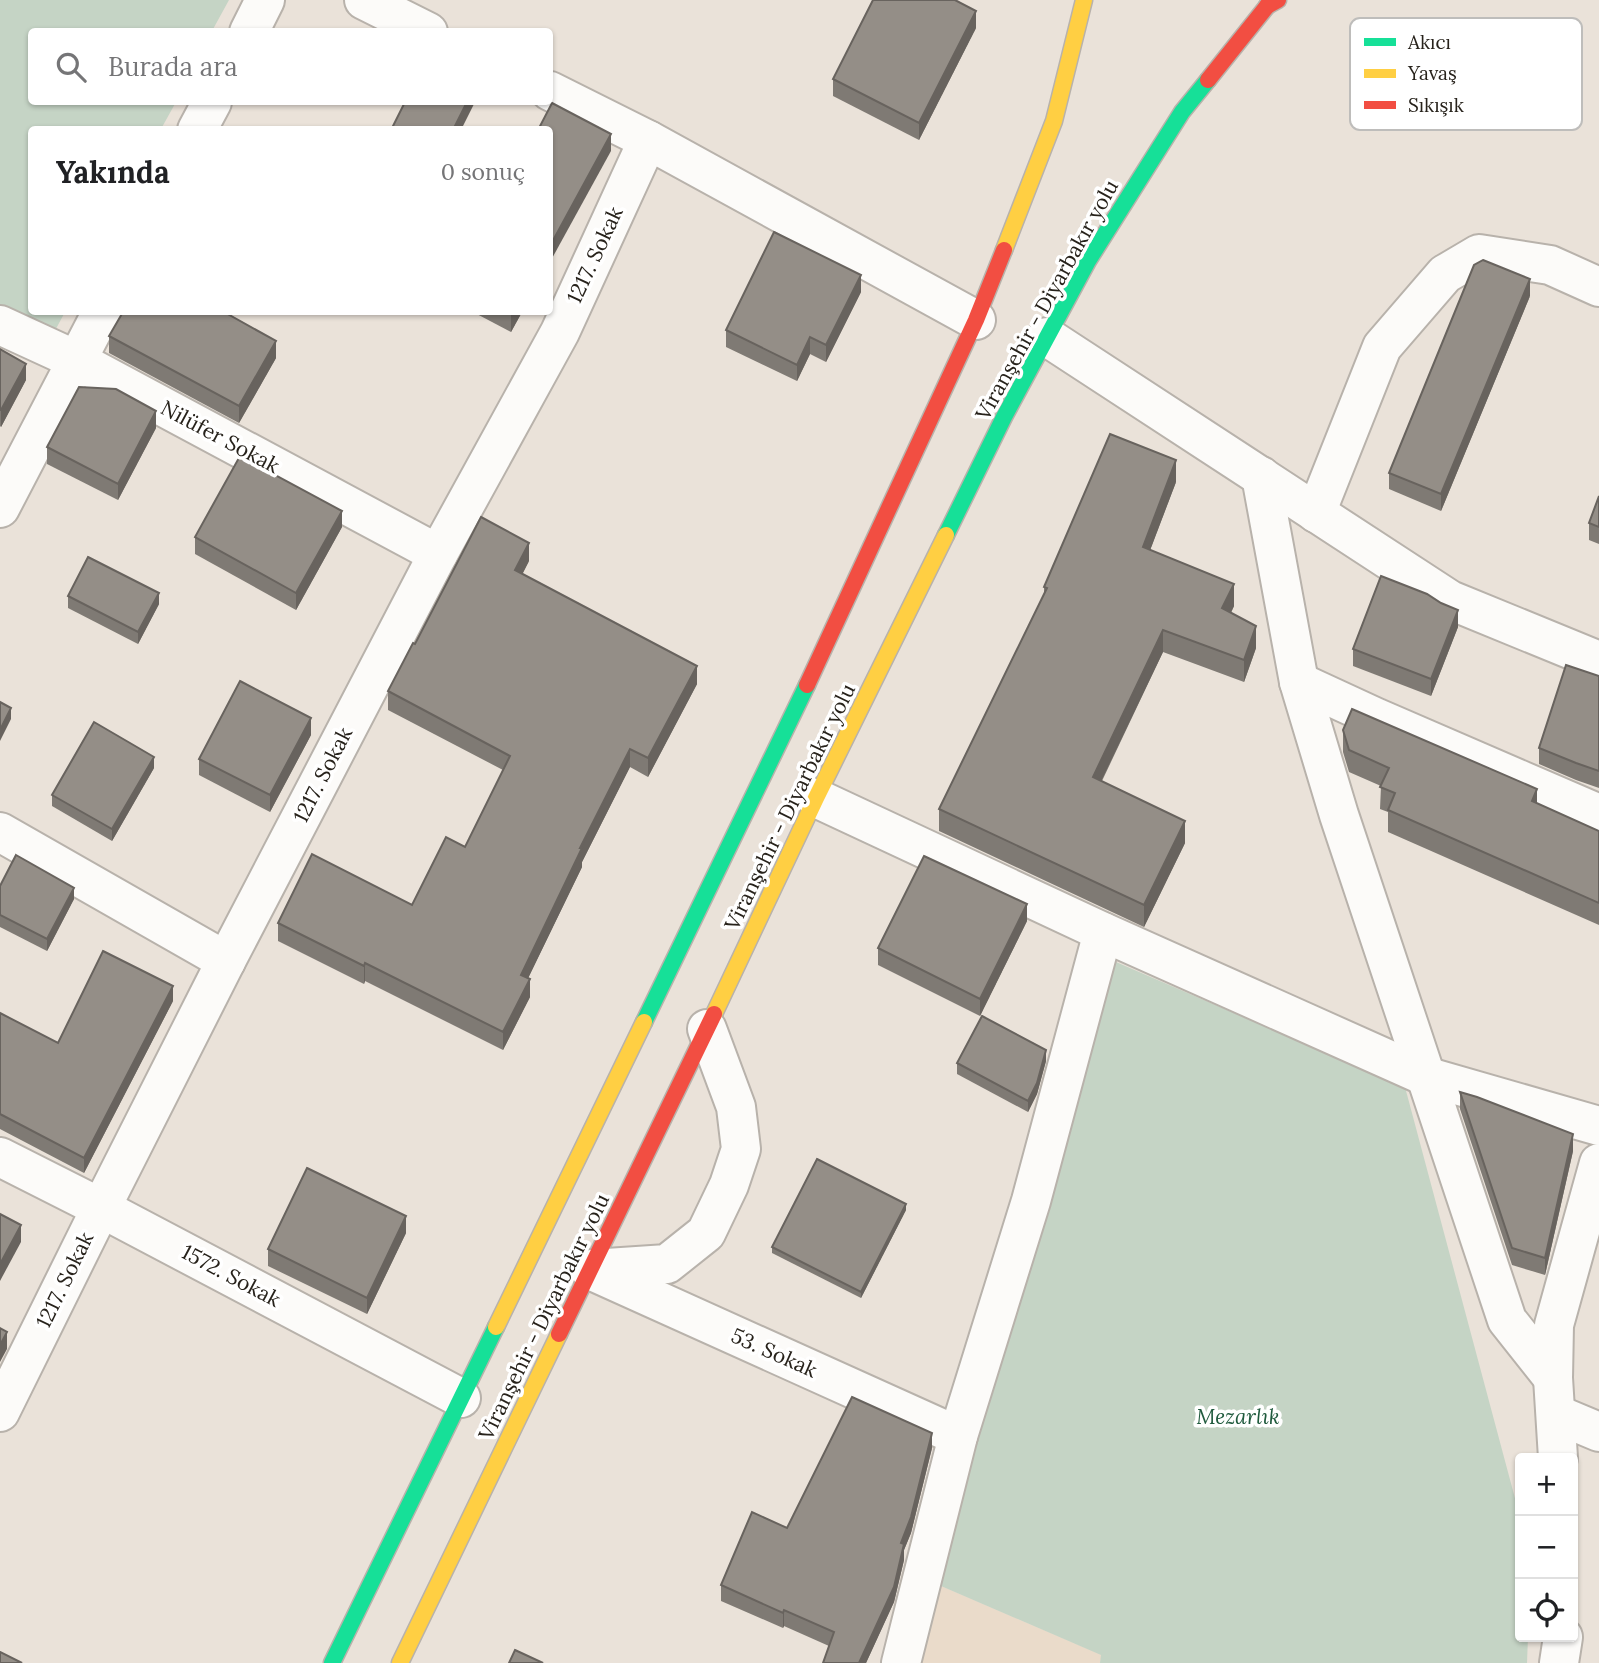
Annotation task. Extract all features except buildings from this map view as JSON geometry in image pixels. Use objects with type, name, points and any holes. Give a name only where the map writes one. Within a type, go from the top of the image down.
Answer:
[{"type":"main road","name":"Viranşehir - Diyarbakır yolu","points":[[332,1663],[794,714],[976,320],[1054,121],[1084,0]]},
{"type":"main road","name":"Viranşehir - Diyarbakır yolu","points":[[400,1663],[816,798],[1003,417],[1088,261],[1182,112],[1272,2]]},
{"type":"street","points":[[251,28],[265,0]]},
{"type":"street","points":[[364,0],[420,28]]},
{"type":"street","points":[[553,93],[648,140],[976,320]]},
{"type":"street","points":[[199,126],[210,105]]},
{"type":"street","name":"1217. Sokak","points":[[0,1412],[226,961],[438,554],[560,332],[648,140]]},
{"type":"street","points":[[1316,513],[1382,347],[1445,274],[1479,254],[1550,265],[1599,287]]},
{"type":"street","points":[[0,508],[100,315]]},
{"type":"street","name":"Nilüfer Sokak","points":[[0,325],[76,360],[438,554]]},
{"type":"street","points":[[1047,337],[1450,600],[1599,661]]},
{"type":"street","points":[[1261,477],[1299,682],[1339,815],[1507,1320],[1555,1396],[1599,1432]]},
{"type":"street","points":[[1299,682],[1599,814]]},
{"type":"street","points":[[816,798],[1102,932],[1425,1076],[1599,1126]]},
{"type":"street","points":[[0,832],[226,961]]},
{"type":"street","points":[[901,1663],[958,1436],[1031,1201],[1102,932]]},
{"type":"street","points":[[590,1270],[667,1264],[706,1233],[729,1185],[741,1149],[736,1107],[706,1029]]},
{"type":"street","name":"1572. Sokak","points":[[0,1157],[461,1398]]},
{"type":"street","points":[[1558,1453],[1554,1325],[1585,1270],[1599,1163]]},
{"type":"street","name":"53. Sokak","points":[[590,1270],[958,1436]]},
{"type":"street","points":[[1559,1663],[1562,1642]]},
{"type":"shaded area","points":[[934,1583],[1102,1655],[1100,1663],[911,1663]]},
{"type":"green space","points":[[0,0],[229,0],[214,28],[28,28],[28,105],[174,105],[163,126],[28,126],[28,315],[63,315],[51,338],[0,313]]},
{"type":"green space","name":"Mezarlık","points":[[1116,962],[1405,1087],[1515,1498],[1515,1642],[1528,1642],[1527,1663],[1100,1663],[1101,1655],[934,1583]]},
{"type":"traffic: fast","points":[[946,535],[1004,417],[1088,261],[1182,112],[1208,80]]},
{"type":"traffic: fast","points":[[644,1022],[807,685]]},
{"type":"traffic: fast","points":[[332,1663],[496,1327]]},
{"type":"traffic: slow","points":[[1004,250],[1054,121],[1084,0]]},
{"type":"traffic: slow","points":[[714,1014],[816,798],[946,535]]},
{"type":"traffic: slow","points":[[496,1327],[644,1022]]},
{"type":"traffic: slow","points":[[400,1663],[559,1334]]},
{"type":"traffic: jam","points":[[1208,80],[1272,0]]},
{"type":"traffic: jam","points":[[1267,6],[1278,0]]},
{"type":"traffic: jam","points":[[807,685],[976,320],[1004,250]]},
{"type":"traffic: jam","points":[[559,1334],[714,1014]]}]
